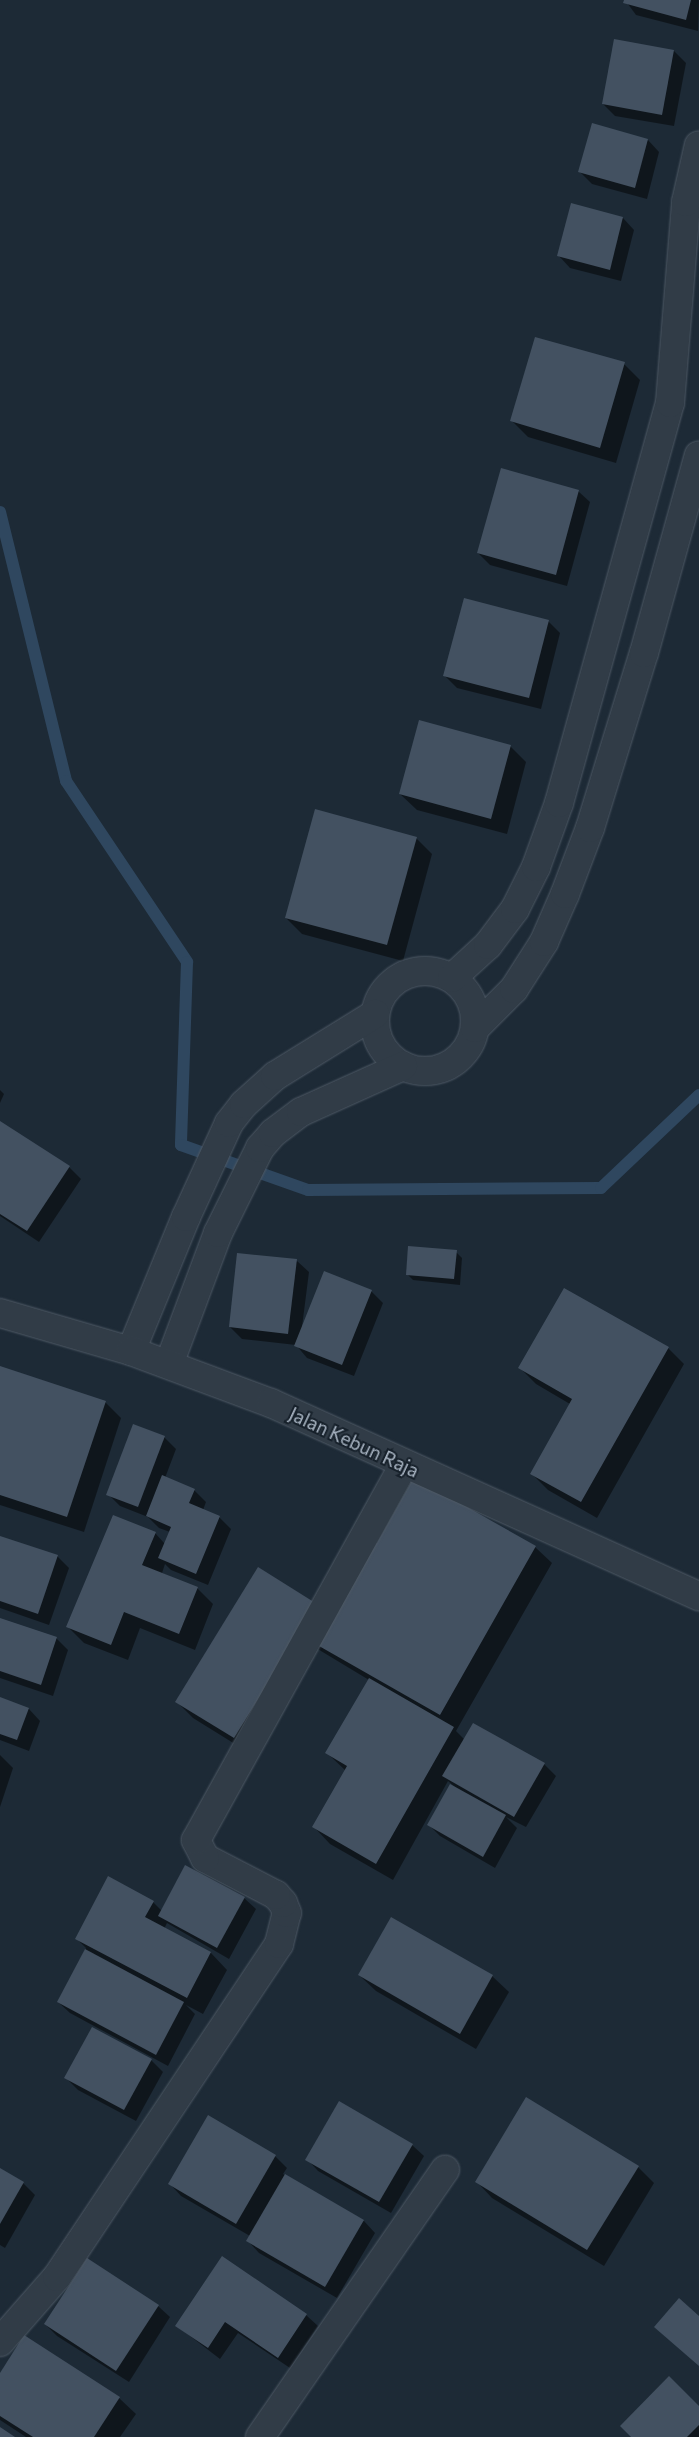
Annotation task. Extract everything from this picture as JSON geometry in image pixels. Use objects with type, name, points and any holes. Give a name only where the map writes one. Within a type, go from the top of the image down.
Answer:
[{"type":"street","points":[[452,978],[488,945],[515,909],[536,867],[559,803],[670,403],[686,202],[699,144]]},
{"type":"street","points":[[475,1028],[514,989],[544,942],[565,894],[590,828],[644,653],[699,455]]},
{"type":"street","points":[[423,970],[452,978],[467,994],[474,1010],[475,1028],[470,1043],[448,1066],[434,1071],[403,1066],[390,1057],[380,1045],[375,1014],[380,998],[391,984],[406,974],[423,970]]},
{"type":"street","points":[[131,1351],[186,1217],[229,1123],[244,1104],[274,1076],[375,1014]]},
{"type":"street","points":[[169,1364],[218,1233],[260,1148],[280,1127],[301,1112],[403,1066]]},
{"type":"street","name":"Jalan Kebun Raja","points":[[0,1313],[131,1351],[271,1403],[404,1465],[699,1596]]},
{"type":"street","points":[[0,2342],[57,2277],[279,1944],[287,1913],[283,1903],[276,1895],[205,1858],[196,1840],[404,1465]]},
{"type":"street","points":[[260,2437],[445,2170]]},
{"type":"building","points":[[624,0],[691,0],[686,20],[623,3]]},
{"type":"building","points":[[614,39],[674,50],[662,115],[602,104]]},
{"type":"building","points":[[592,123],[648,139],[635,188],[578,172]]},
{"type":"building","points":[[571,203],[623,217],[610,270],[557,256]]},
{"type":"building","points":[[535,337],[625,362],[600,448],[510,421]]},
{"type":"building","points":[[501,468],[579,490],[556,575],[477,553]]},
{"type":"building","points":[[464,598],[549,620],[529,698],[443,676]]},
{"type":"building","points":[[419,720],[511,745],[491,819],[399,794]]},
{"type":"building","points":[[315,809],[417,837],[387,945],[285,918]]},
{"type":"building","points":[[0,1121],[70,1166],[27,1231],[0,1214]]},
{"type":"building","points":[[408,1246],[457,1250],[454,1279],[406,1275]]},
{"type":"building","points":[[237,1253],[297,1259],[288,1334],[229,1327]]},
{"type":"building","points":[[324,1271],[372,1290],[342,1365],[294,1346]]},
{"type":"building","points":[[564,1288],[669,1347],[581,1502],[530,1474],[572,1399],[518,1368]]},
{"type":"building","points":[[0,1366],[106,1401],[67,1517],[0,1495]]},
{"type":"building","points":[[133,1424],[165,1436],[138,1507],[106,1495]]},
{"type":"building","points":[[162,1475],[195,1489],[189,1503],[220,1516],[196,1574],[158,1558],[171,1527],[146,1516]]},
{"type":"building","points":[[414,1477],[536,1546],[440,1715],[305,1638],[363,1535],[377,1543]]},
{"type":"building","points":[[113,1515],[156,1532],[142,1565],[198,1587],[179,1634],[124,1612],[111,1645],[66,1627]]},
{"type":"building","points":[[0,1536],[58,1555],[38,1614],[0,1601]]},
{"type":"building","points":[[258,1567],[317,1604],[234,1738],[175,1702]]},
{"type":"building","points":[[0,1618],[57,1637],[41,1685],[0,1671]]},
{"type":"building","points":[[369,1678],[454,1727],[376,1864],[312,1827],[347,1766],[325,1753]]},
{"type":"building","points":[[0,1697],[29,1708],[17,1740],[0,1734]]},
{"type":"building","points":[[473,1723],[545,1763],[514,1817],[442,1776]]},
{"type":"building","points":[[450,1784],[506,1815],[483,1857],[427,1825]]},
{"type":"building","points":[[185,1865],[245,1897],[217,1948],[158,1916]]},
{"type":"building","points":[[108,1876],[154,1901],[145,1917],[211,1952],[187,1998],[75,1939]]},
{"type":"building","points":[[391,1917],[493,1975],[460,2034],[358,1975]]},
{"type":"building","points":[[85,1949],[184,2002],[156,2055],[57,2002]]},
{"type":"building","points":[[92,2027],[152,2059],[124,2110],[64,2078]]},
{"type":"building","points":[[526,2097],[639,2166],[587,2250],[475,2182]]},
{"type":"building","points":[[339,2101],[413,2144],[379,2202],[305,2160]]},
{"type":"building","points":[[208,2115],[276,2155],[236,2224],[168,2184]]},
{"type":"building","points":[[0,2168],[24,2182],[0,2224]]},
{"type":"building","points":[[285,2174],[364,2220],[325,2287],[246,2241]]},
{"type":"building","points":[[222,2256],[307,2314],[278,2358],[225,2322],[208,2348],[175,2326]]},
{"type":"building","points":[[87,2258],[159,2305],[116,2371],[44,2324]]},
{"type":"building","points":[[679,2298],[699,2316],[699,2366],[654,2327]]},
{"type":"building","points":[[24,2335],[120,2397],[94,2437],[33,2437],[0,2416],[0,2373]]},
{"type":"building","points":[[669,2376],[699,2406],[699,2425],[687,2437],[631,2437],[620,2426]]},
{"type":"building","points":[[0,2427],[15,2437],[0,2437]]},
{"type":"waterway","points":[[0,512],[66,781],[187,962],[181,1145],[308,1190],[601,1188],[699,1095]]}]
